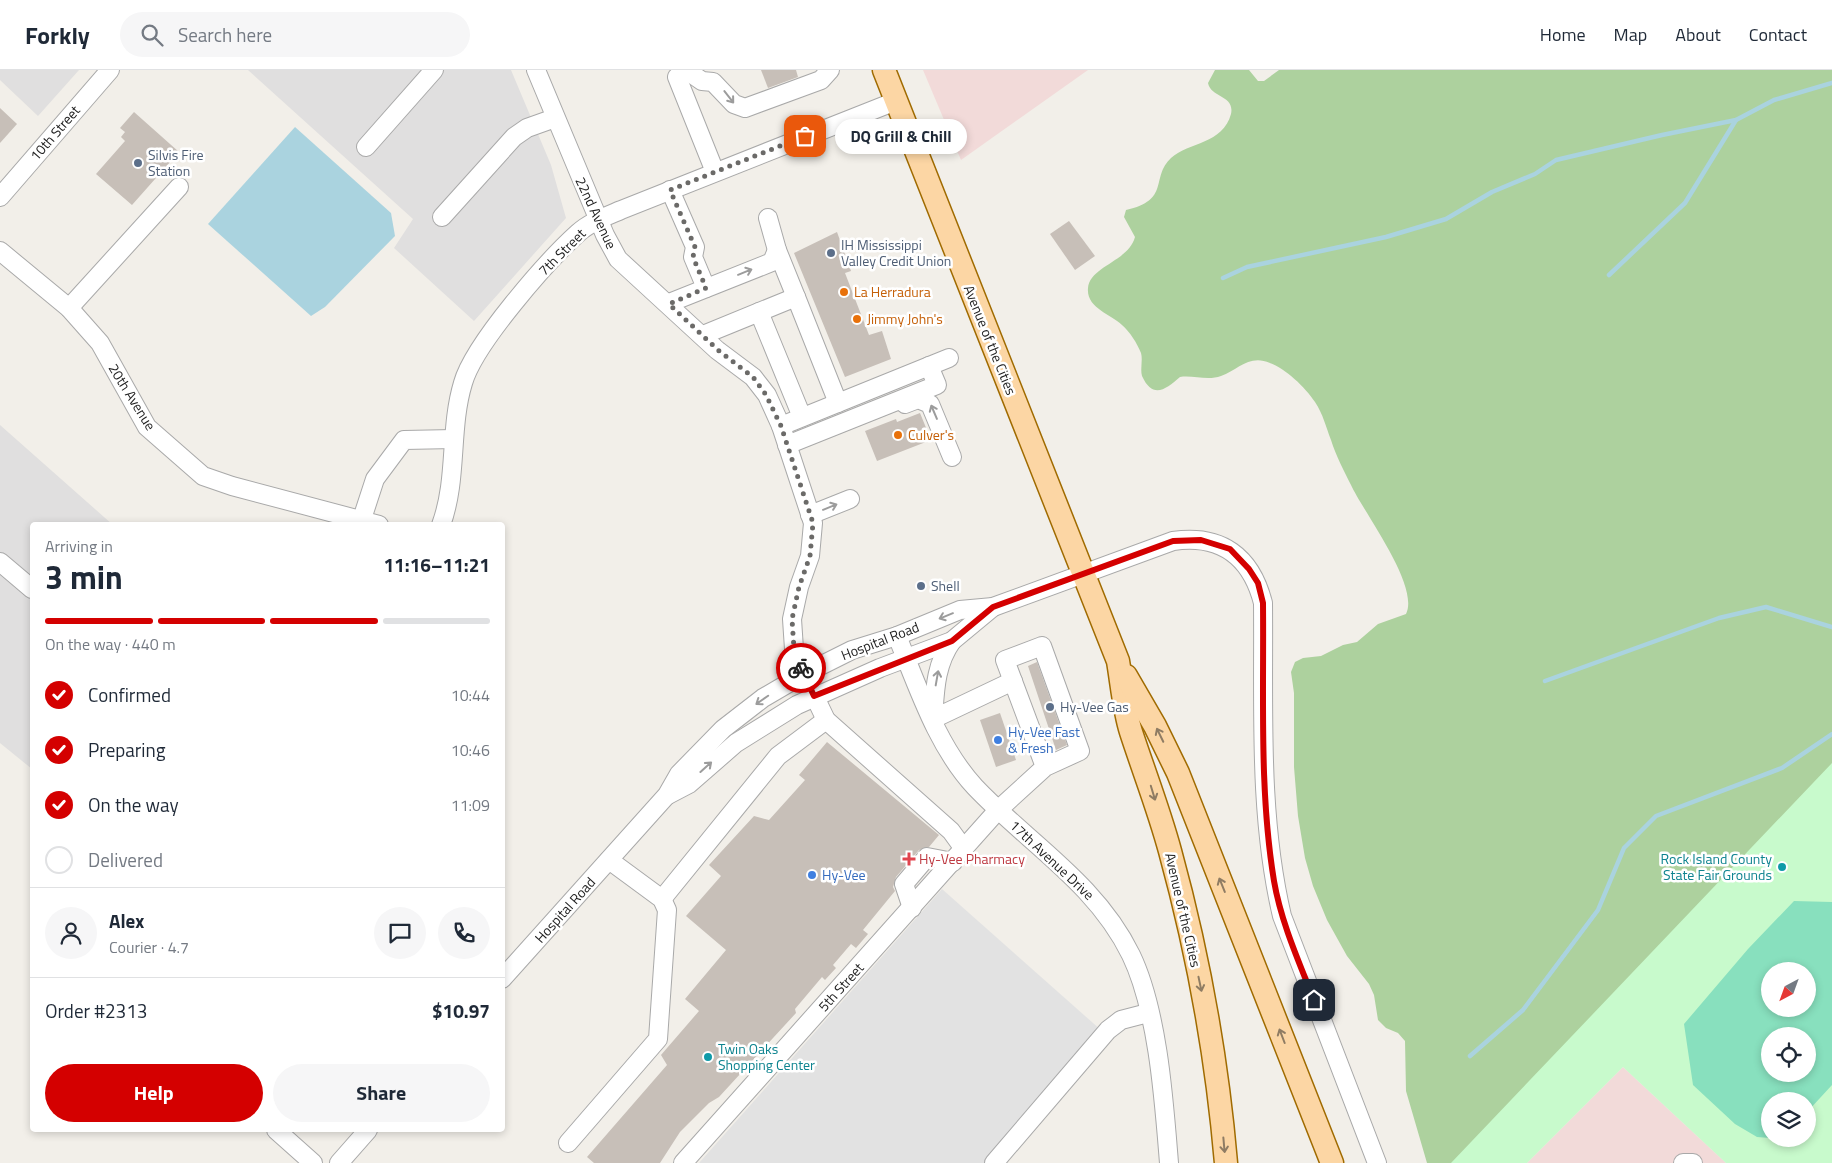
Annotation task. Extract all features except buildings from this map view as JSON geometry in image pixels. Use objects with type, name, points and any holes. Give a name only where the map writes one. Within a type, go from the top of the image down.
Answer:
[{"type":"main road","name":"Avenue of the Cities","points":[[884,70],[1064,526]]},
{"type":"main road","name":"Avenue of the Cities","points":[[976,306],[1118,662],[1155,726],[1178,773],[1332,1163]]},
{"type":"main road","name":"Avenue of the Cities","points":[[1118,662],[1131,730],[1170,850],[1188,927],[1214,1063],[1226,1163]]},
{"type":"main road","name":"Avenue of the Cities","points":[[1294,1068],[1322,1163]]},
{"type":"street","name":"10th Street","points":[[0,197],[110,70]]},
{"type":"street","points":[[366,147],[434,70]]},
{"type":"street","name":"22nd Avenue","points":[[536,70],[605,234],[618,259],[703,336],[753,377],[766,395],[781,426],[813,523],[810,556],[799,587],[792,619],[794,649],[826,720]]},
{"type":"street","points":[[715,172],[677,77],[691,71],[702,81],[713,82],[723,90],[734,104],[745,108],[821,80],[830,70]]},
{"type":"street","name":"7th Street","points":[[442,522],[452,479],[454,439],[463,382],[474,359],[542,270],[579,232],[600,220],[670,190],[896,101]]},
{"type":"street","points":[[442,217],[514,137],[527,128],[555,118]]},
{"type":"street","points":[[69,308],[179,187]]},
{"type":"street","points":[[670,190],[695,247],[693,257],[706,288]]},
{"type":"street","points":[[768,218],[777,250],[838,403]]},
{"type":"street","points":[[669,304],[772,262],[777,250]]},
{"type":"street","name":"20th Avenue","points":[[0,251],[69,308],[100,343],[147,427],[203,476],[357,522]]},
{"type":"street","points":[[703,336],[796,297]]},
{"type":"street","points":[[759,312],[802,417]]},
{"type":"street","points":[[781,426],[950,358]]},
{"type":"street","points":[[787,445],[937,384],[929,366]]},
{"type":"street","points":[[820,431],[837,432],[918,399],[930,404],[952,457]]},
{"type":"street","points":[[360,522],[375,479],[404,440],[454,439]]},
{"type":"street","points":[[810,515],[850,499]]},
{"type":"street","points":[[1084,574],[1173,541],[1201,540],[1230,549],[1241,558],[1258,583],[1263,603],[1267,819],[1274,881],[1282,916],[1377,1163]]},
{"type":"street","points":[[0,562],[30,587]]},
{"type":"street","name":"Hospital Road","points":[[505,975],[667,796],[679,774],[723,729],[764,698],[804,674],[852,650],[897,636],[960,610],[993,607],[1052,584],[1084,574]]},
{"type":"street","name":"Hospital Road","points":[[667,796],[688,784],[750,733],[814,696],[952,641],[993,607]]},
{"type":"street","name":"17th Avenue Drive","points":[[897,636],[933,718],[959,767],[998,810],[1074,877],[1098,904],[1132,956],[1148,1012],[1164,1102],[1169,1163]]},
{"type":"street","points":[[933,718],[939,666],[943,653],[952,641]]},
{"type":"street","name":"5th Street","points":[[683,1163],[998,810],[1045,767],[1080,751],[1042,646],[1005,660],[1013,681]]},
{"type":"street","points":[[933,718],[1013,681],[1045,767]]},
{"type":"street","points":[[662,899],[778,756],[826,720],[951,831],[958,856]]},
{"type":"street","points":[[568,1143],[658,1039],[667,910],[662,899],[609,860]]},
{"type":"street","points":[[994,1163],[1108,1030],[1121,1020],[1148,1012]]},
{"type":"street","points":[[278,1132],[313,1163]]},
{"type":"street","points":[[339,1163],[366,1132]]},
{"type":"street","points":[[1683,1163],[1693,1163]]},
{"type":"shaded area","points":[[0,70],[79,70],[38,116],[0,80]]},
{"type":"shaded area","points":[[248,70],[511,70],[551,165],[566,218],[474,321],[394,248],[413,219]]},
{"type":"shaded area","points":[[923,70],[1088,70],[961,160]]},
{"type":"shaded area","points":[[0,425],[110,522],[30,522],[30,767],[0,743]]},
{"type":"shaded area","points":[[942,889],[1102,1031],[987,1163],[699,1163]]},
{"type":"shaded area","points":[[1623,1067],[1726,1163],[1527,1163]]},
{"type":"green space","points":[[1215,70],[1249,70],[1258,81],[1264,81],[1279,70],[1832,70],[1832,842],[1500,1163],[1427,1163],[1406,1091],[1405,1041],[1398,1033],[1386,1028],[1378,1020],[1374,995],[1369,984],[1347,956],[1327,920],[1313,886],[1305,858],[1298,816],[1294,767],[1294,693],[1291,672],[1295,662],[1303,658],[1321,656],[1343,645],[1357,642],[1378,624],[1406,614],[1408,602],[1405,586],[1398,568],[1335,452],[1318,407],[1311,396],[1295,379],[1270,363],[1256,360],[1221,376],[1206,378],[1180,377],[1165,388],[1155,390],[1146,383],[1142,376],[1141,353],[1133,338],[1122,325],[1095,306],[1088,295],[1090,281],[1095,274],[1125,252],[1135,237],[1124,217],[1126,210],[1140,206],[1149,200],[1158,188],[1161,173],[1171,158],[1213,137],[1227,124],[1231,114],[1230,103],[1213,92],[1208,83]]},
{"type":"green space","name":"Rock Island County State Fair Grounds","points":[[1832,763],[1832,1163],[1726,1163],[1623,1067],[1527,1163],[1451,1163]]},
{"type":"green space","points":[[1794,901],[1832,902],[1832,1085],[1816,1102],[1816,1092],[1761,1092],[1761,1137],[1757,1137],[1735,1124],[1693,1085],[1684,1024],[1748,949]]},
{"type":"water","points":[[295,127],[391,213],[395,236],[325,307],[311,316],[208,224]]},
{"type":"waterway","points":[[1223,278],[1247,267],[1386,237],[1446,219],[1492,192],[1535,174],[1556,160],[1736,120],[1774,100],[1832,83]]},
{"type":"waterway","points":[[1609,275],[1685,203],[1736,120]]},
{"type":"waterway","points":[[1545,681],[1719,618],[1766,607],[1832,627]]},
{"type":"waterway","points":[[1470,1056],[1523,1010],[1598,910],[1624,848],[1656,816],[1782,768],[1832,734]]},
{"type":"way so far","points":[[801,668],[794,649],[792,619],[799,587],[810,556],[813,523],[781,426],[766,395],[753,377],[718,350],[669,304],[706,288],[693,257],[695,247],[670,190],[805,136]]},
{"type":"place","name":"DQ Grill & Chill","points":[[805,136]]},
{"type":"place","name":"Silvis Fire Station","points":[[138,163]]},
{"type":"place","name":"IH Mississippi Valley Credit Union","points":[[831,253]]},
{"type":"place","name":"La Herradura","points":[[844,292]]},
{"type":"place","name":"Jimmy John's","points":[[857,319]]},
{"type":"place","name":"Culver's","points":[[898,435]]},
{"type":"place","name":"Shell","points":[[921,586]]},
{"type":"place","name":"Hy-Vee Gas","points":[[1050,707]]},
{"type":"place","name":"Hy-Vee Fast & Fresh","points":[[998,740]]},
{"type":"place","name":"Hy-Vee Pharmacy","points":[[909,859]]},
{"type":"place","name":"Rock Island County State Fair Grounds","points":[[1782,867]]},
{"type":"place","name":"Hy-Vee","points":[[812,875]]},
{"type":"place","name":"Twin Oaks Shopping Center","points":[[708,1057]]},
{"type":"route","points":[[801,668],[814,696],[880,668],[952,641],[993,607],[1135,554],[1184,539],[1201,540],[1230,549],[1241,558],[1258,583],[1263,603],[1267,819],[1274,881],[1282,916],[1314,1000]]}]
